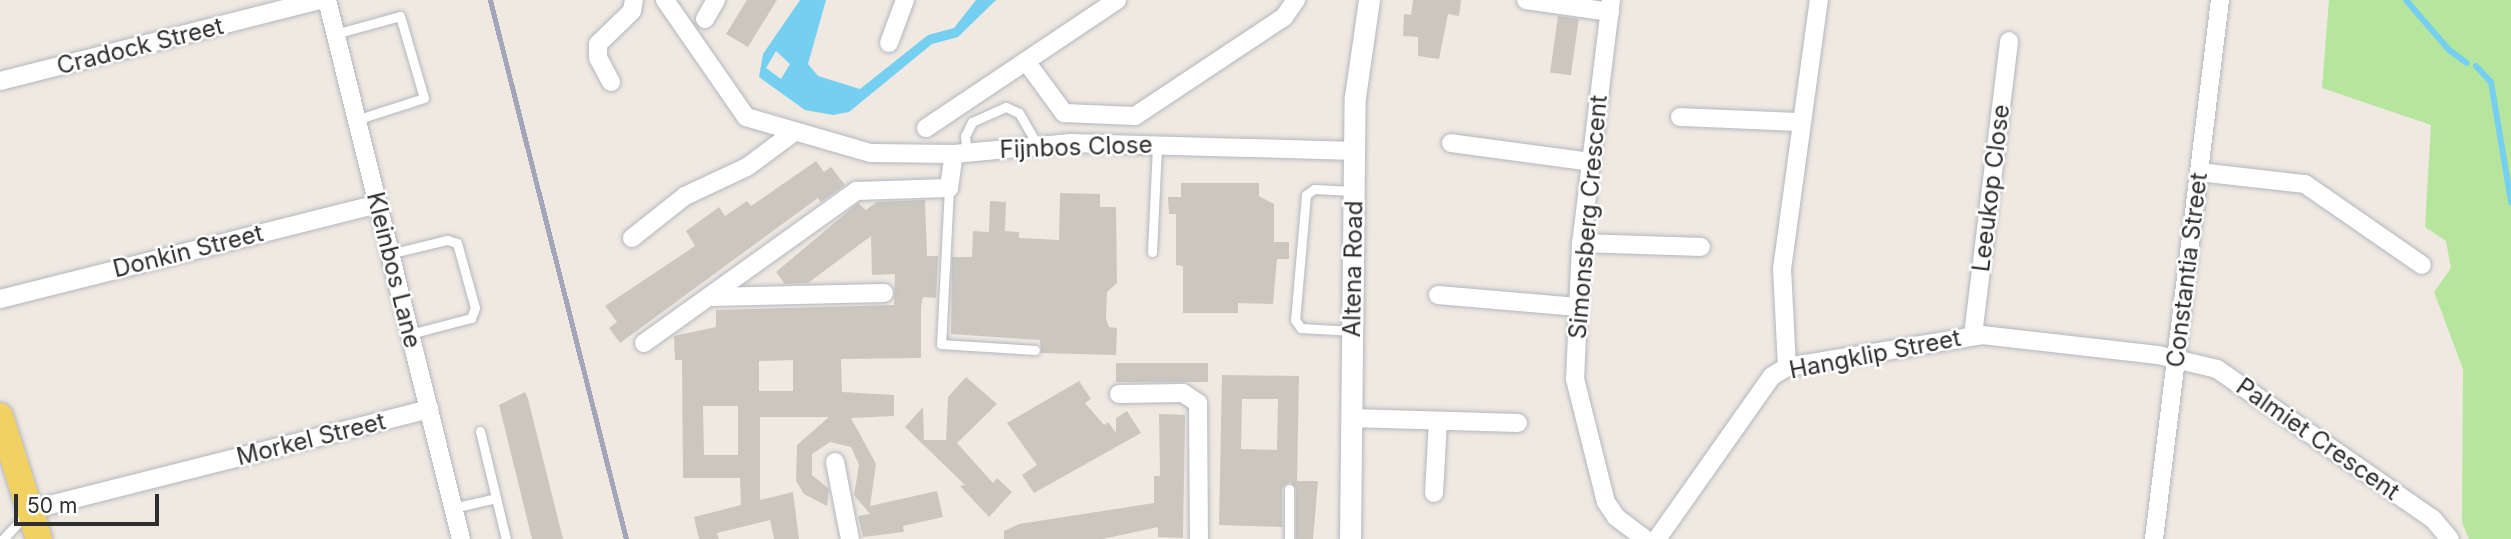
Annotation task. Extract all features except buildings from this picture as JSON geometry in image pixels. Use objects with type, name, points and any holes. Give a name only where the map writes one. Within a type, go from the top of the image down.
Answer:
[{"type":"main road","points":[[0,416],[7,465],[30,510],[39,539]]},
{"type":"street","name":"Cradock Street","points":[[0,81],[320,0]]},
{"type":"street","name":"Kleinbos Lane","points":[[327,0],[461,539]]},
{"type":"street","points":[[611,82],[598,58],[598,44],[632,11],[635,0]]},
{"type":"street","name":"Fijnbos Close","points":[[665,0],[746,117],[796,134],[887,155],[961,153],[1038,146],[1157,144],[1355,150]]},
{"type":"street","points":[[705,19],[716,0]]},
{"type":"street","points":[[889,43],[905,0]]},
{"type":"street","points":[[926,128],[1028,64],[1117,0]]},
{"type":"street","points":[[1028,64],[1064,113],[1135,116],[1284,17],[1296,0]]},
{"type":"street","name":"Altena Road","points":[[1350,539],[1357,71],[1369,0]]},
{"type":"street","points":[[1526,0],[1611,6]]},
{"type":"street","points":[[1787,367],[1782,269],[1819,0]]},
{"type":"street","name":"Constantia Street","points":[[2154,539],[2220,0]]},
{"type":"street","name":"Simonsberg Crescent","points":[[1611,6],[1581,243],[1577,307],[1577,398],[1606,502],[1616,517],[1645,539]]},
{"type":"street","name":"Leeukop Close","points":[[1973,335],[2009,41]]},
{"type":"street","points":[[1680,117],[1801,122]]},
{"type":"street","points":[[632,238],[685,196],[747,167],[796,134]]},
{"type":"street","points":[[1451,143],[1591,162]]},
{"type":"street","points":[[644,343],[856,191],[949,188],[961,153]]},
{"type":"street","points":[[2199,172],[2305,184],[2422,265]]},
{"type":"street","name":"Donkin Street","points":[[0,299],[377,204]]},
{"type":"street","points":[[1581,243],[1701,247]]},
{"type":"street","points":[[710,297],[884,293]]},
{"type":"street","points":[[1438,295],[1577,307]]},
{"type":"street","name":"Hangklip Street","points":[[1657,539],[1745,410],[1772,376],[1787,367],[1973,335],[2176,358]]},
{"type":"street","name":"Palmiet Crescent","points":[[2176,358],[2217,369],[2433,519],[2450,539]]},
{"type":"street","points":[[1119,394],[1183,393],[1198,403],[1199,539]]},
{"type":"street","name":"Morkel Street","points":[[30,510],[429,409]]},
{"type":"street","points":[[1352,418],[1518,423]]},
{"type":"street","points":[[1434,493],[1438,422]]},
{"type":"street","points":[[835,462],[850,539]]},
{"type":"lane","points":[[335,34],[400,16],[424,98],[356,120]]},
{"type":"lane","points":[[961,153],[972,122],[1006,107],[1019,113],[1038,146]]},
{"type":"lane","points":[[1152,253],[1157,144]]},
{"type":"lane","points":[[949,188],[941,344],[1035,350]]},
{"type":"lane","points":[[1352,331],[1301,328],[1295,320],[1306,195],[1314,189],[1354,191]]},
{"type":"lane","points":[[389,254],[447,240],[457,243],[475,309],[471,318],[410,334]]},
{"type":"lane","points":[[480,431],[506,539]]},
{"type":"lane","points":[[1289,489],[1289,539]]},
{"type":"lane","points":[[453,508],[496,498]]},
{"type":"lane","points":[[2,539],[30,510]]},
{"type":"lane","points":[[1199,539],[1206,539]]},
{"type":"green space","points":[[2329,0],[2511,0],[2511,539],[2469,539],[2462,522],[2463,369],[2434,292],[2451,268],[2446,241],[2425,227],[2431,125],[2322,88]]},
{"type":"water","points":[[800,0],[826,0],[808,64],[818,76],[860,89],[928,35],[954,28],[976,0],[996,0],[958,37],[932,44],[849,112],[833,115],[805,110],[759,77],[763,54]],"holes":[[[776,51],[790,64],[781,79],[766,68]]]},
{"type":"waterway","points":[[2406,0],[2449,50],[2467,63]]},
{"type":"waterway","points":[[2476,66],[2491,82],[2511,202]]},
{"type":"railway","points":[[490,0],[626,539]]}]
